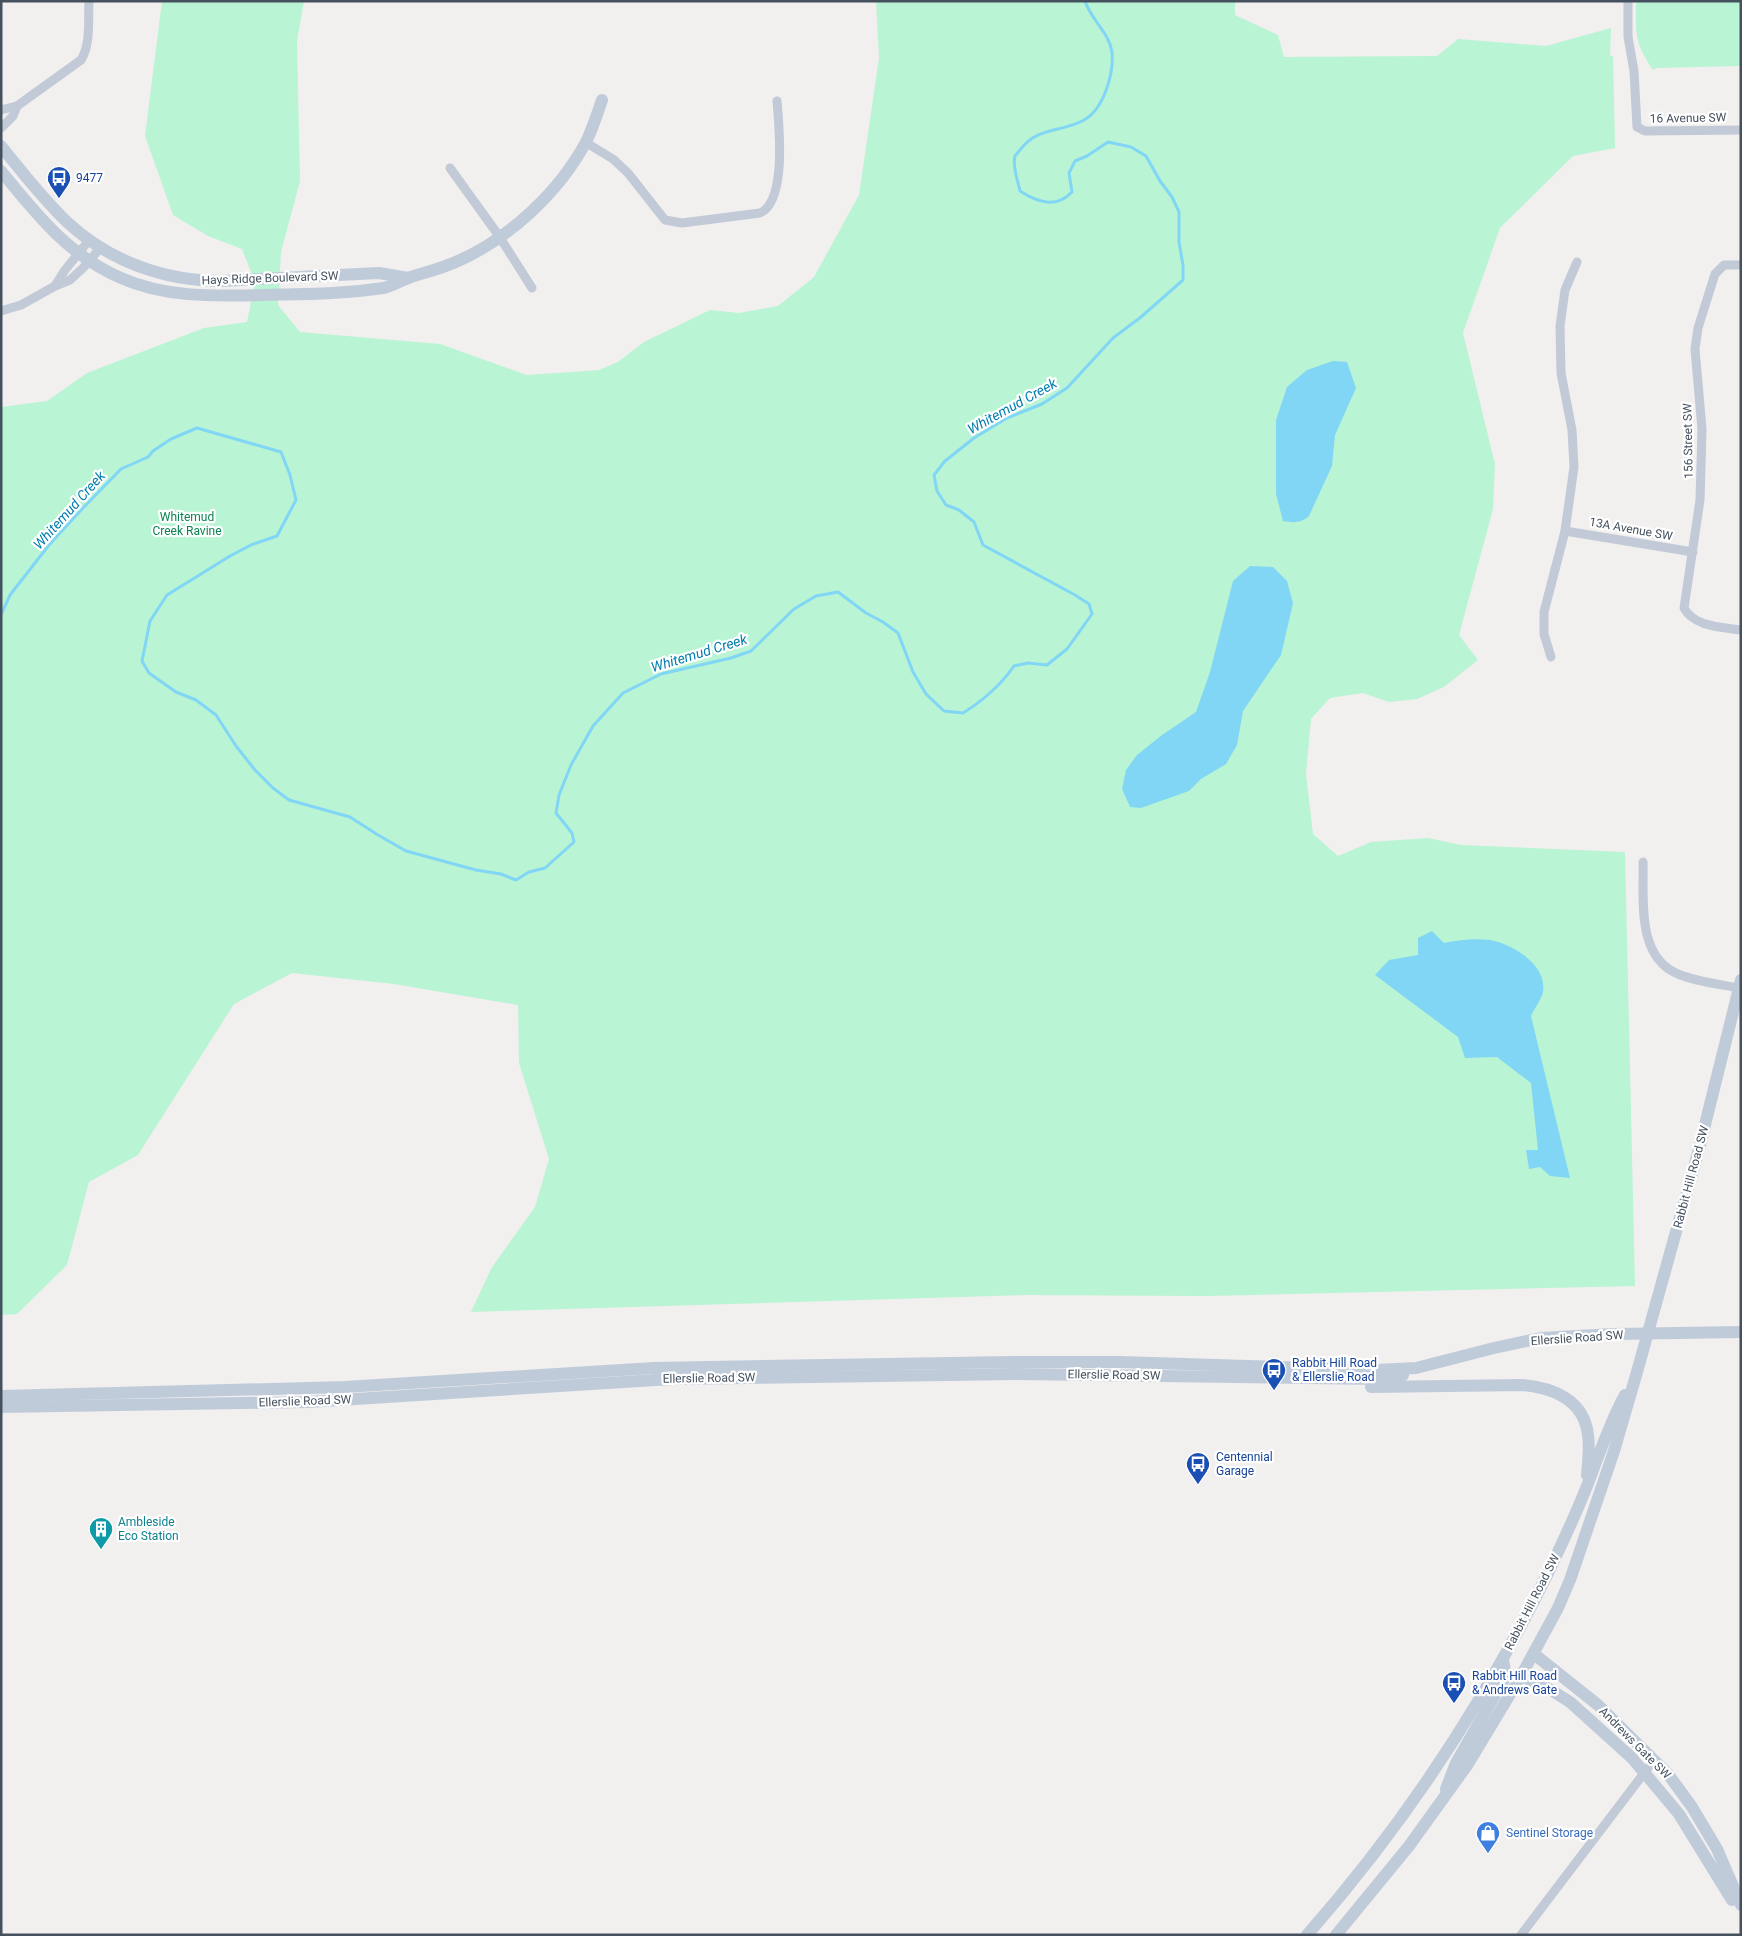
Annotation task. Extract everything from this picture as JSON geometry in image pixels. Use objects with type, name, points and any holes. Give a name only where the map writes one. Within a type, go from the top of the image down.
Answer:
[{"type":"main road","name":"Hays Ridge Boulevard SW","points":[[1,171],[55,235],[89,261],[133,283],[180,294],[204,295],[352,291],[386,288],[408,278],[456,262],[500,236],[544,197],[561,178],[585,142],[602,100]]},
{"type":"main road","name":"Hays Ridge Boulevard SW","points":[[1,146],[69,224],[115,256],[149,270],[172,277],[196,281],[379,273],[408,278]]},
{"type":"main road","name":"Rabbit Hill Road SW","points":[[1336,1935],[1382,1880],[1468,1764],[1522,1676],[1558,1608],[1570,1580],[1614,1451],[1637,1372],[1700,1144],[1740,984]]},
{"type":"main road","name":"Ellerslie Road SW","points":[[1,1396],[345,1387],[654,1368],[719,1366],[1120,1362],[1376,1370],[1416,1368],[1541,1338],[1647,1333],[1741,1332]]},
{"type":"main road","name":"Ellerslie Road SW","points":[[1,1407],[308,1402],[672,1378],[1120,1374],[1281,1379],[1381,1379],[1406,1374],[1416,1368]]},
{"type":"main road","name":"Rabbit Hill Road SW","points":[[1307,1935],[1373,1856],[1416,1798],[1462,1730],[1503,1660],[1546,1577],[1587,1485],[1611,1420],[1637,1372]]},
{"type":"main road","points":[[1281,1379],[1343,1387],[1523,1385],[1542,1387],[1558,1393],[1570,1401],[1578,1408],[1586,1424],[1589,1444],[1587,1485]]},
{"type":"main road","name":"Andrews Gate SW","points":[[1534,1654],[1598,1705],[1668,1774],[1692,1808],[1716,1850],[1741,1905]]},
{"type":"main road","points":[[1442,1801],[1452,1771],[1506,1676],[1503,1660]]},
{"type":"main road","name":"Andrews Gate SW","points":[[1522,1676],[1546,1687],[1570,1702],[1603,1730],[1646,1773],[1679,1814],[1741,1913]]},
{"type":"street","points":[[1,110],[17,106],[82,60],[85,54],[89,1]]},
{"type":"street","name":"16 Avenue SW","points":[[1628,1],[1628,37],[1634,71],[1637,127],[1645,131],[1741,130]]},
{"type":"street","points":[[585,142],[606,154],[628,173],[665,220],[682,223],[760,213],[767,210],[772,202],[778,175],[780,145],[777,101]]},
{"type":"street","points":[[1,128],[13,116],[17,106]]},
{"type":"street","points":[[450,168],[500,236],[532,288]]},
{"type":"street","points":[[55,286],[90,239]]},
{"type":"street","points":[[1,311],[33,300],[55,286],[70,280],[100,247]]},
{"type":"street","points":[[1551,657],[1544,634],[1544,612],[1565,531],[1571,493],[1574,447],[1570,414],[1561,373],[1560,326],[1565,290],[1577,262]]},
{"type":"street","name":"156 Street SW","points":[[1741,265],[1724,265],[1714,274],[1698,328],[1696,349],[1702,429],[1702,468],[1694,552],[1684,608],[1688,615],[1703,623],[1741,630]]},
{"type":"street","name":"13A Avenue SW","points":[[1565,531],[1694,552]]},
{"type":"street","points":[[1643,862],[1644,915],[1647,936],[1653,954],[1661,964],[1676,974],[1740,984]]},
{"type":"street","points":[[1521,1935],[1654,1760]]},
{"type":"green space","name":"Whitemud Creek Ravine","points":[[162,1],[304,1],[297,41],[300,181],[281,252],[278,305],[300,332],[440,344],[527,375],[599,370],[618,362],[644,342],[710,310],[739,313],[778,306],[814,277],[859,195],[879,58],[876,1],[1235,1],[1235,15],[1278,35],[1284,57],[1437,56],[1458,39],[1546,46],[1611,28],[1610,56],[1613,56],[1615,148],[1573,156],[1500,228],[1463,333],[1495,464],[1493,509],[1459,635],[1478,660],[1444,687],[1417,699],[1389,702],[1363,693],[1330,698],[1311,719],[1306,774],[1313,834],[1338,856],[1371,842],[1428,838],[1461,845],[1625,852],[1635,1286],[1206,1296],[1025,1295],[471,1312],[492,1267],[535,1207],[549,1159],[519,1063],[518,1005],[394,984],[292,973],[234,1004],[138,1155],[89,1182],[67,1265],[17,1314],[1,1315],[1,407],[47,401],[87,373],[204,328],[247,322],[255,282],[242,249],[208,236],[173,215],[145,136]]},
{"type":"green space","points":[[1636,1],[1741,1],[1741,66],[1657,68],[1653,70],[1642,52],[1637,37]]},
{"type":"water","points":[[1333,361],[1347,362],[1356,388],[1335,435],[1332,466],[1309,516],[1297,522],[1283,521],[1276,494],[1276,420],[1287,387],[1307,370]]},
{"type":"water","points":[[1250,566],[1273,567],[1287,581],[1293,603],[1281,655],[1243,711],[1237,745],[1226,764],[1201,779],[1189,791],[1141,808],[1130,807],[1122,789],[1126,770],[1137,755],[1196,712],[1210,672],[1233,581]]},
{"type":"water","points":[[1432,931],[1444,943],[1478,939],[1492,940],[1506,945],[1530,960],[1540,974],[1543,992],[1531,1016],[1570,1178],[1550,1176],[1540,1167],[1529,1169],[1526,1150],[1538,1150],[1531,1083],[1497,1057],[1465,1058],[1458,1037],[1375,975],[1389,960],[1418,955],[1418,938]]},
{"type":"waterway","name":"Whitemud Creek","points":[[1,615],[10,595],[49,545],[82,509],[121,469],[148,457],[153,451],[171,439],[197,428],[281,452],[290,475],[296,500],[277,536],[251,545],[230,556],[167,595],[150,621],[142,661],[149,673],[176,692],[196,700],[216,715],[236,746],[255,770],[273,788],[289,800],[350,817],[406,851],[476,870],[501,874],[516,880],[529,872],[545,868],[574,842],[572,833],[556,813],[559,795],[571,765],[593,726],[623,693],[661,674],[731,658],[751,651],[794,609],[816,596],[838,592],[866,613],[898,633],[913,672],[926,694],[944,711],[963,713],[991,692],[1014,666],[1028,663],[1047,665],[1067,649],[1092,614],[1089,604],[1075,595],[983,545],[974,522],[959,510],[946,505],[937,491],[934,475],[945,461],[974,438],[1007,418],[1042,404],[1067,388],[1113,338],[1141,317],[1183,280],[1183,265],[1179,242],[1179,212],[1172,197],[1160,181],[1146,156],[1131,147],[1108,142],[1087,156],[1075,161],[1069,173],[1072,192],[1060,201],[1040,201],[1020,191],[1014,164],[1015,156],[1019,151],[1027,142],[1042,133],[1084,120],[1097,108],[1106,90],[1111,70],[1112,52],[1104,32],[1091,14],[1085,1]]},
{"type":"place","name":"9477","points":[[59,199]]},
{"type":"place","name":"Rabbit Hill Road & Ellerslie Road","points":[[1274,1391]]},
{"type":"place","name":"Centennial Garage","points":[[1198,1485]]},
{"type":"place","name":"Ambleside Eco Station","points":[[101,1550]]},
{"type":"place","name":"Rabbit Hill Road & Andrews Gate","points":[[1454,1704]]},
{"type":"place","name":"Sentinel Storage","points":[[1488,1854]]}]
